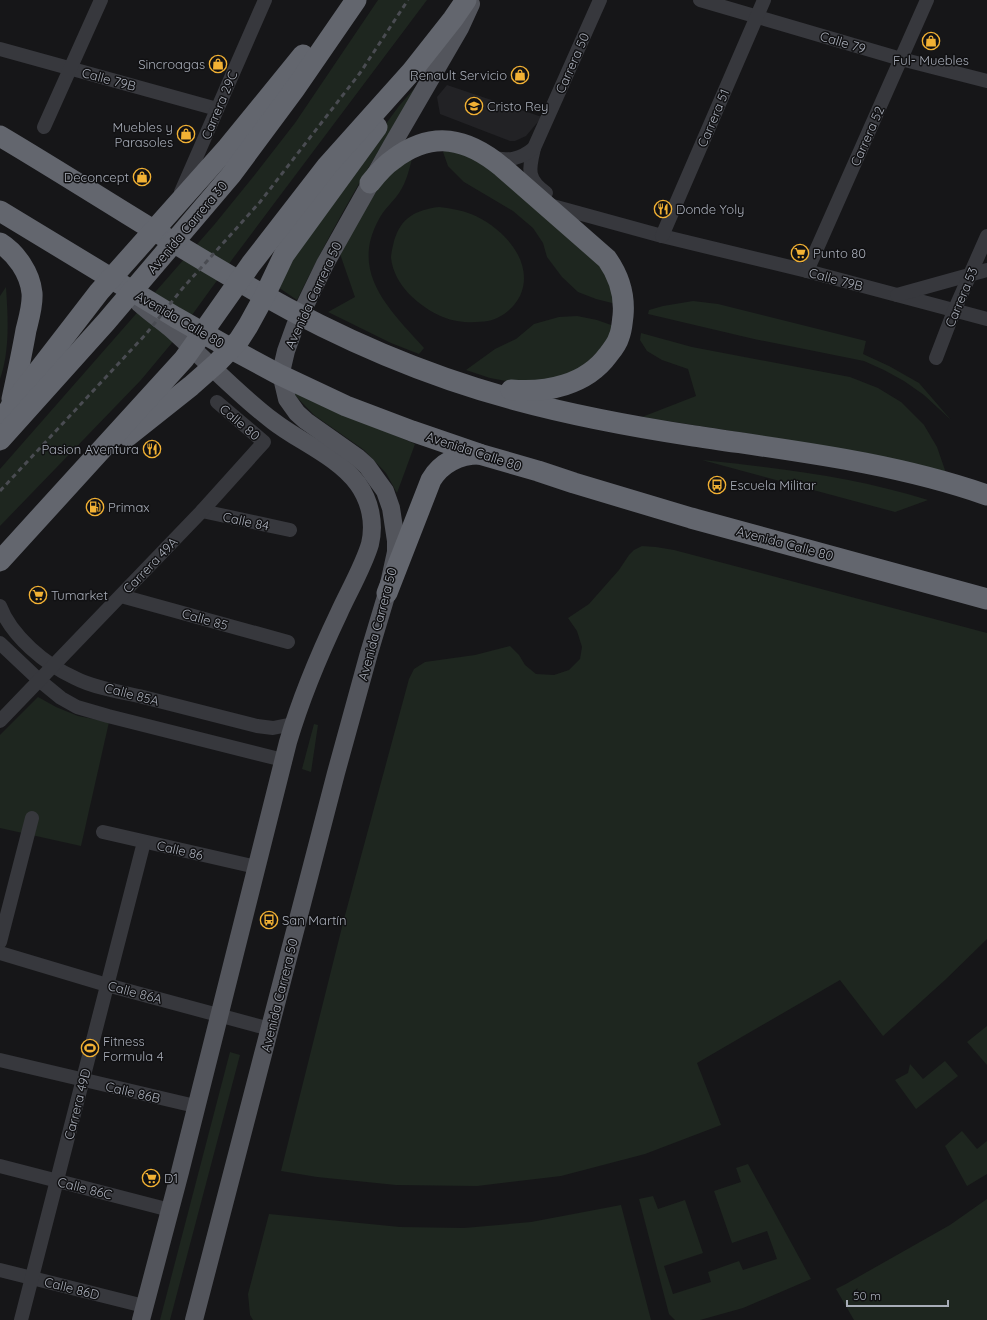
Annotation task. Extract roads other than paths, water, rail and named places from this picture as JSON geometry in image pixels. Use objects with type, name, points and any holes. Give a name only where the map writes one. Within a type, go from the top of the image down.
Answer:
[{"type":"highway","name":"Avenida Carrera 30","points":[[0,427],[11,406],[99,292],[274,92],[347,0]]},
{"type":"highway","name":"Avenida Carrera 30","points":[[0,440],[106,322],[231,175],[294,90],[356,0]]},
{"type":"highway","points":[[0,561],[184,359],[251,264],[327,166],[412,71],[466,0]]},
{"type":"highway","points":[[61,493],[132,432],[191,386],[217,363],[239,340],[255,314],[284,255],[374,132],[412,71]]},
{"type":"highway","points":[[1,137],[258,293],[372,350],[461,384],[570,413],[691,435],[836,456],[899,470],[967,488],[987,495]]},
{"type":"highway","points":[[370,182],[393,159],[407,150],[424,143],[441,140],[463,143],[489,156],[607,259],[616,273],[624,300],[622,328],[619,339],[607,358],[596,368],[581,378],[560,386],[540,390],[516,390],[461,384]]},
{"type":"highway","name":"Avenida Calle 80","points":[[0,211],[175,317],[226,346],[278,374],[346,406],[446,443],[691,518],[987,599]]},
{"type":"highway","points":[[0,243],[14,255],[23,268],[30,283],[32,294],[20,365],[11,406]]},
{"type":"highway","points":[[388,593],[428,487],[436,471],[448,462],[458,458],[467,455],[480,454]]},
{"type":"main road","name":"Avenida Carrera 50","points":[[194,1320],[336,773],[369,653],[388,593],[396,552],[396,541],[391,508],[385,491],[367,466],[297,413],[287,399],[283,382],[282,368],[286,351],[295,326],[325,264],[370,182],[460,28],[473,0]]},
{"type":"main road","points":[[104,273],[170,328],[234,389],[272,421],[348,473],[365,495],[370,507],[372,529],[370,544],[364,559],[322,651],[293,724],[143,1313]]},
{"type":"street","points":[[44,127],[101,0]]},
{"type":"street","name":"Carrera 29C","points":[[172,210],[194,165],[217,109],[266,0]]},
{"type":"street","name":"Carrera 50","points":[[534,148],[600,0]]},
{"type":"street","name":"Calle 79","points":[[700,0],[901,59],[987,81]]},
{"type":"street","name":"Carrera 51","points":[[662,236],[764,0]]},
{"type":"street","name":"Carrera 52","points":[[807,271],[927,0]]},
{"type":"street","name":"Calle 79B","points":[[0,48],[217,109]]},
{"type":"street","points":[[489,156],[508,160],[524,156],[534,148]]},
{"type":"street","name":"Calle 79B","points":[[534,148],[530,175],[542,190],[563,201],[637,222],[662,236]]},
{"type":"street","name":"Calle 79B","points":[[545,204],[662,236],[807,271],[987,319]]},
{"type":"street","name":"Carrera 53","points":[[936,358],[954,311],[987,236]]},
{"type":"street","points":[[897,295],[987,270]]},
{"type":"street","name":"Calle 80","points":[[217,402],[264,442]]},
{"type":"street","name":"Carrera 49A","points":[[0,721],[202,511],[264,442]]},
{"type":"street","name":"Calle 84","points":[[202,511],[290,530]]},
{"type":"street","name":"Calle 85","points":[[121,596],[288,642]]},
{"type":"street","name":"Calle 85A","points":[[0,606],[9,624],[33,650],[53,666],[76,679],[124,693],[257,726],[277,728],[293,724]]},
{"type":"street","name":"Calle 85A","points":[[0,643],[39,680],[62,698],[77,707],[91,712],[284,760]]},
{"type":"street","points":[[0,942],[32,818]]},
{"type":"street","name":"Calle 86","points":[[103,832],[256,867]]},
{"type":"street","name":"Carrera 49D","points":[[21,1320],[144,842]]},
{"type":"street","name":"Calle 86A","points":[[0,954],[107,985],[270,1029]]},
{"type":"street","name":"Calle 86B","points":[[0,1060],[196,1106]]},
{"type":"street","name":"Calle 86C","points":[[0,1166],[170,1210]]},
{"type":"street","name":"Calle 86D","points":[[0,1270],[32,1278],[143,1313]]},
{"type":"railway","points":[[0,491],[146,334],[182,289],[260,202],[360,73],[408,0]]},
{"type":"place","name":"Ful- Muebles","points":[[931,41]]},
{"type":"place","name":"Sincroagas","points":[[218,64]]},
{"type":"place","name":"Renault Servicio","points":[[520,75]]},
{"type":"place","name":"Cristo Rey","points":[[474,106]]},
{"type":"place","name":"Muebles y Parasoles","points":[[186,134]]},
{"type":"place","name":"Deconcept","points":[[142,177]]},
{"type":"place","name":"Donde Yoly","points":[[663,209]]},
{"type":"place","name":"Punto 80","points":[[800,253]]},
{"type":"place","name":"Pasion Aventura","points":[[152,449]]},
{"type":"place","name":"Escuela Militar","points":[[717,485]]},
{"type":"place","name":"Primax","points":[[95,507]]},
{"type":"place","name":"Tumarket","points":[[38,595]]},
{"type":"place","name":"San Martín","points":[[269,920]]},
{"type":"place","name":"Fitness Formula 4","points":[[90,1048]]},
{"type":"place","name":"D1","points":[[151,1178]]}]
